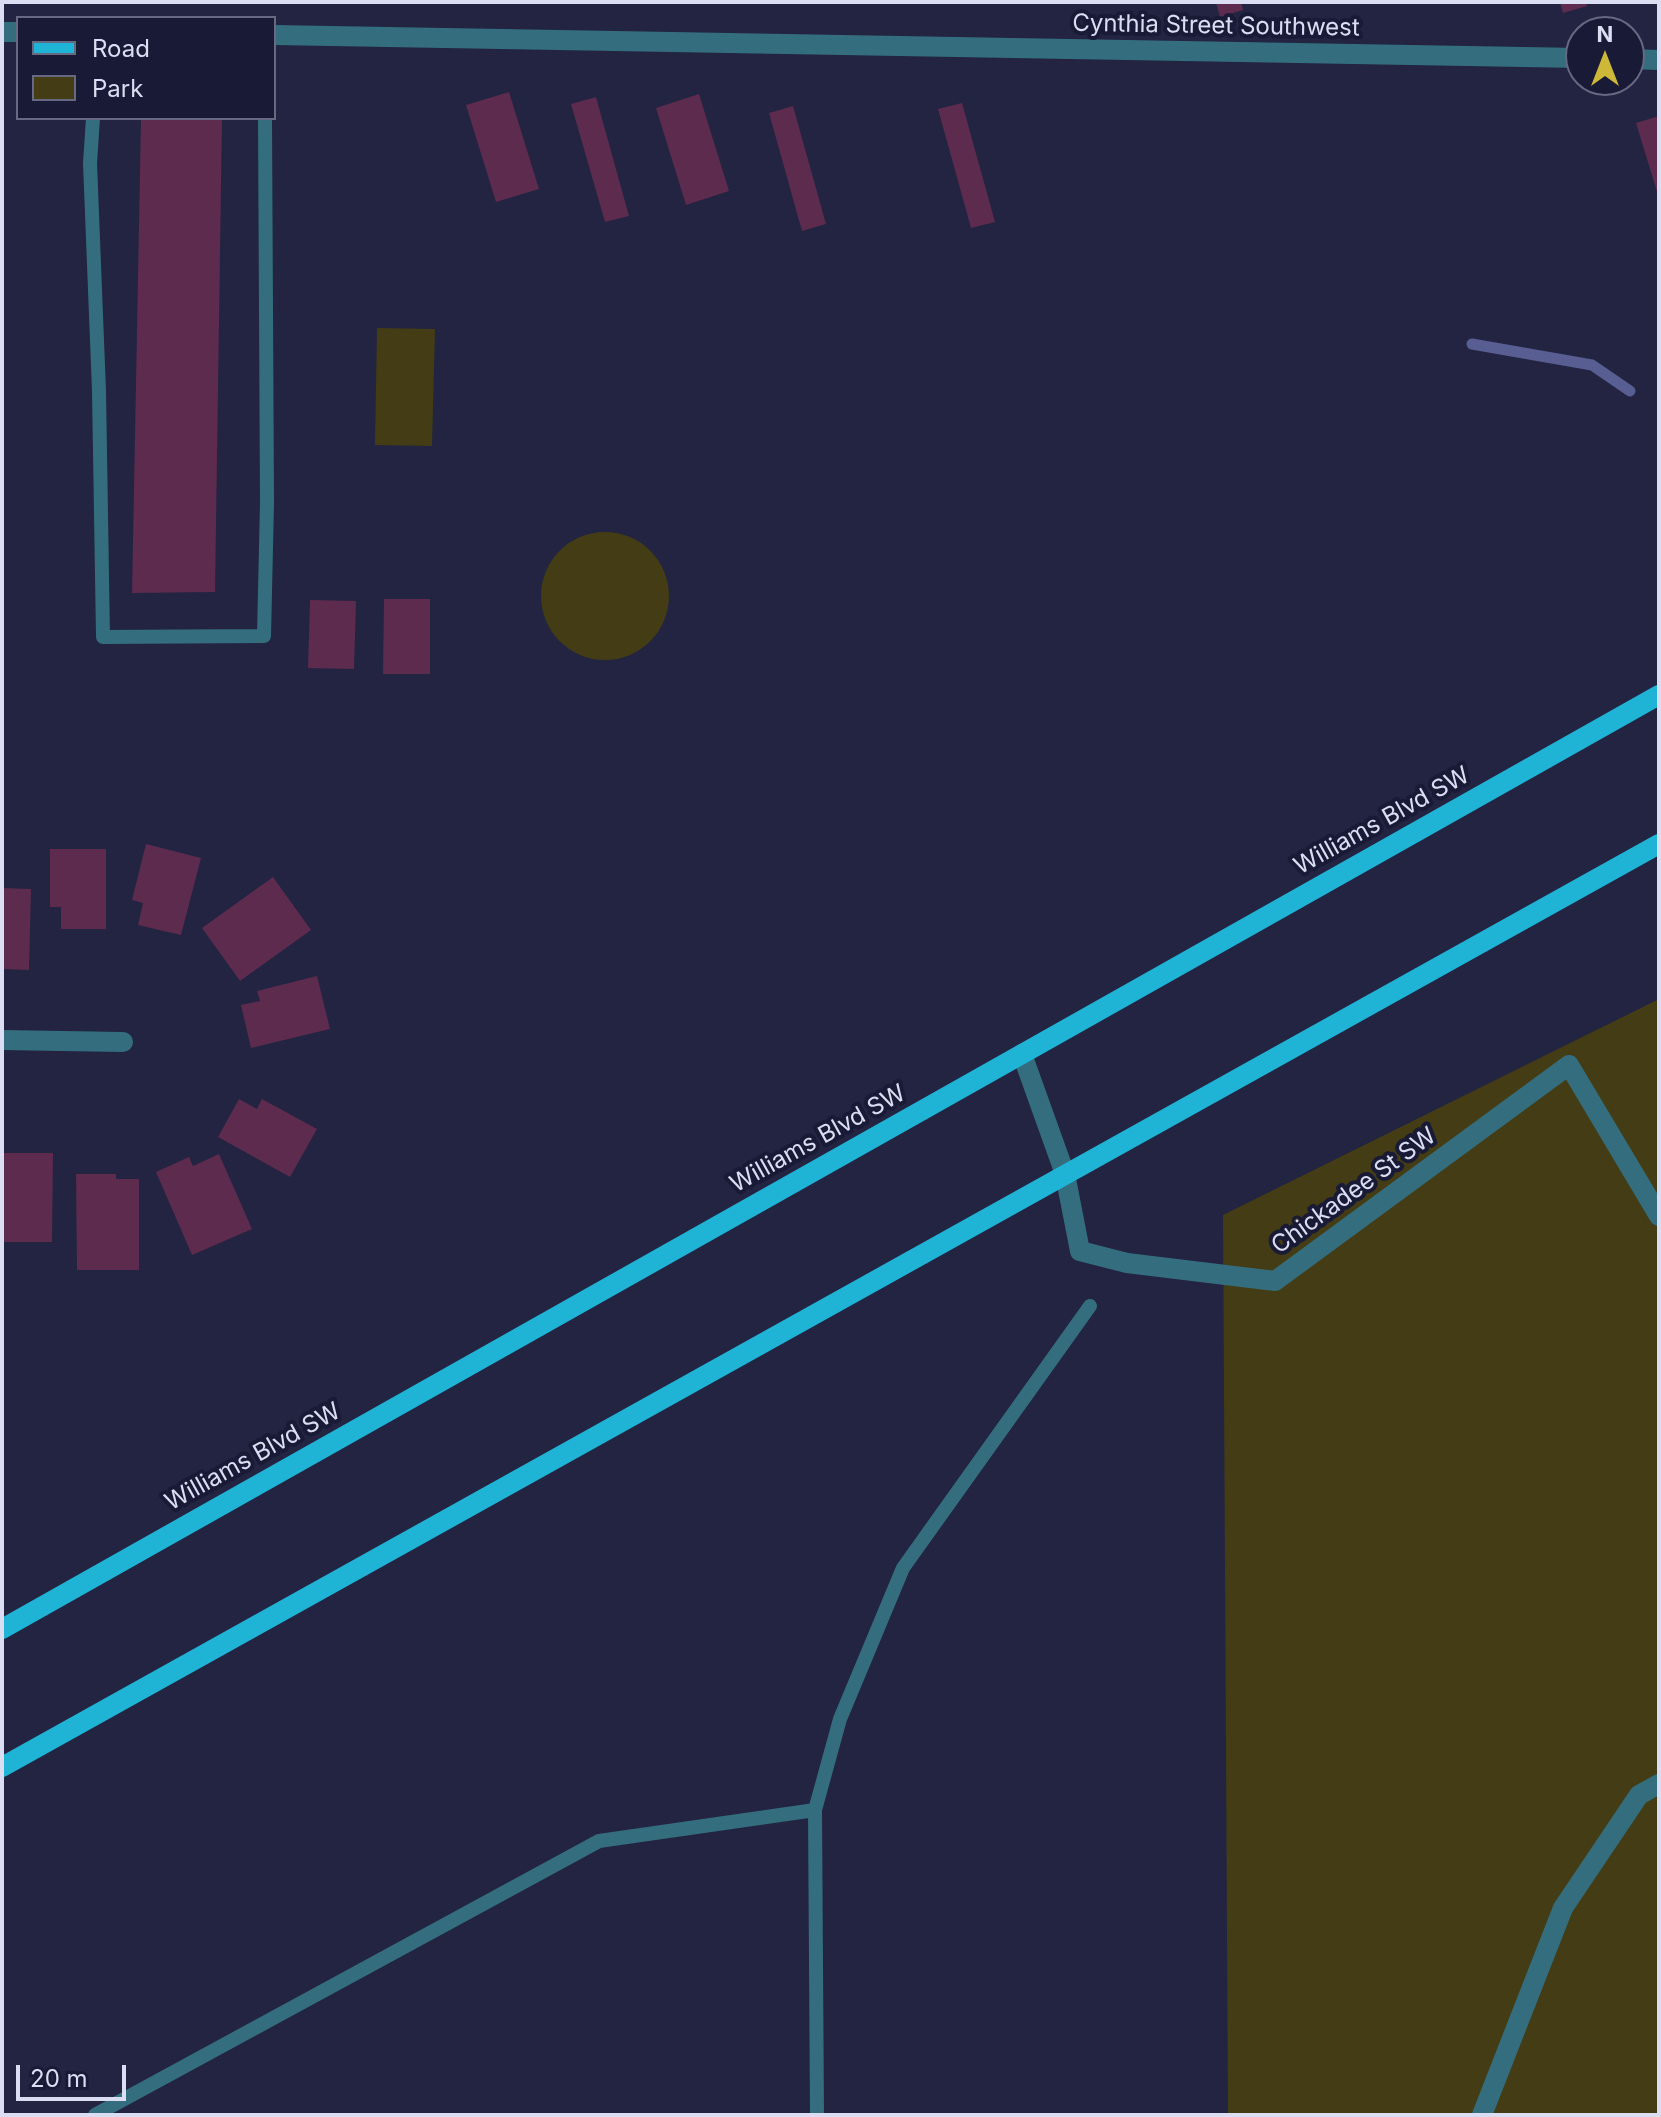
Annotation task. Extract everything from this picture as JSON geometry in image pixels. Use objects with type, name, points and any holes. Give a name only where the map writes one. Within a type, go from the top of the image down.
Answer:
[{"type":"main road","name":"Williams Blvd SW","points":[[2,1629],[1659,695]]},
{"type":"main road","points":[[2,1767],[1659,844]]},
{"type":"street","name":"Cynthia Street Southwest","points":[[276,35],[1565,58]]},
{"type":"street","points":[[2,1040],[123,1042]]},
{"type":"street","name":"Chickadee St SW","points":[[1022,1054],[1065,1174],[1080,1251],[1127,1263],[1275,1281],[1569,1065],[1659,1216]]},
{"type":"street","points":[[1482,2115],[1563,1908],[1639,1795],[1659,1784]]},
{"type":"lane","points":[[93,120],[90,163],[99,391],[103,637],[264,636],[267,503],[265,120]]},
{"type":"lane","points":[[817,2115],[815,1810],[840,1719],[903,1568],[1090,1306]]},
{"type":"lane","points":[[95,2115],[599,1841],[815,1810]]},
{"type":"green space","points":[[377,328],[435,329],[432,446],[375,445]]},
{"type":"green space","points":[[605,532],[629,537],[650,551],[664,572],[669,596],[664,620],[650,641],[629,655],[605,660],[581,655],[560,641],[546,620],[541,596],[546,572],[560,551],[581,537]]},
{"type":"green space","points":[[1659,999],[1659,2115],[1228,2115],[1223,1215]]},
{"type":"building","points":[[1216,2],[1241,2],[1243,10],[1220,17]]},
{"type":"building","points":[[1560,2],[1586,2],[1587,6],[1563,13]]},
{"type":"building","points":[[509,92],[539,189],[496,202],[466,105]]},
{"type":"building","points":[[699,94],[729,191],[686,205],[656,108]]},
{"type":"building","points":[[596,97],[629,216],[605,222],[571,104]]},
{"type":"building","points":[[962,103],[995,222],[971,228],[938,109]]},
{"type":"building","points":[[793,106],[826,224],[802,231],[769,113]]},
{"type":"building","points":[[1659,116],[1659,195],[1658,195],[1636,123]]},
{"type":"building","points":[[141,120],[222,120],[215,592],[132,593]]},
{"type":"building","points":[[384,599],[430,599],[430,674],[383,674]]},
{"type":"building","points":[[310,600],[356,601],[354,669],[308,668]]},
{"type":"building","points":[[146,844],[201,858],[181,935],[138,925],[143,903],[132,900]]},
{"type":"building","points":[[50,849],[106,849],[106,929],[61,929],[61,907],[50,907]]},
{"type":"building","points":[[273,877],[311,930],[240,981],[202,928]]},
{"type":"building","points":[[2,888],[31,889],[29,970],[2,969]]},
{"type":"building","points":[[317,976],[330,1029],[251,1048],[241,1005],[260,1001],[257,991]]},
{"type":"building","points":[[239,1099],[257,1109],[262,1099],[317,1129],[290,1177],[218,1137]]},
{"type":"building","points":[[2,1153],[53,1153],[52,1242],[2,1242]]},
{"type":"building","points":[[219,1154],[252,1229],[192,1255],[156,1172],[189,1157],[193,1166]]},
{"type":"building","points":[[76,1174],[116,1174],[116,1179],[139,1179],[139,1270],[77,1270]]},
{"type":"waterway","points":[[1472,344],[1592,365],[1630,391]]}]
